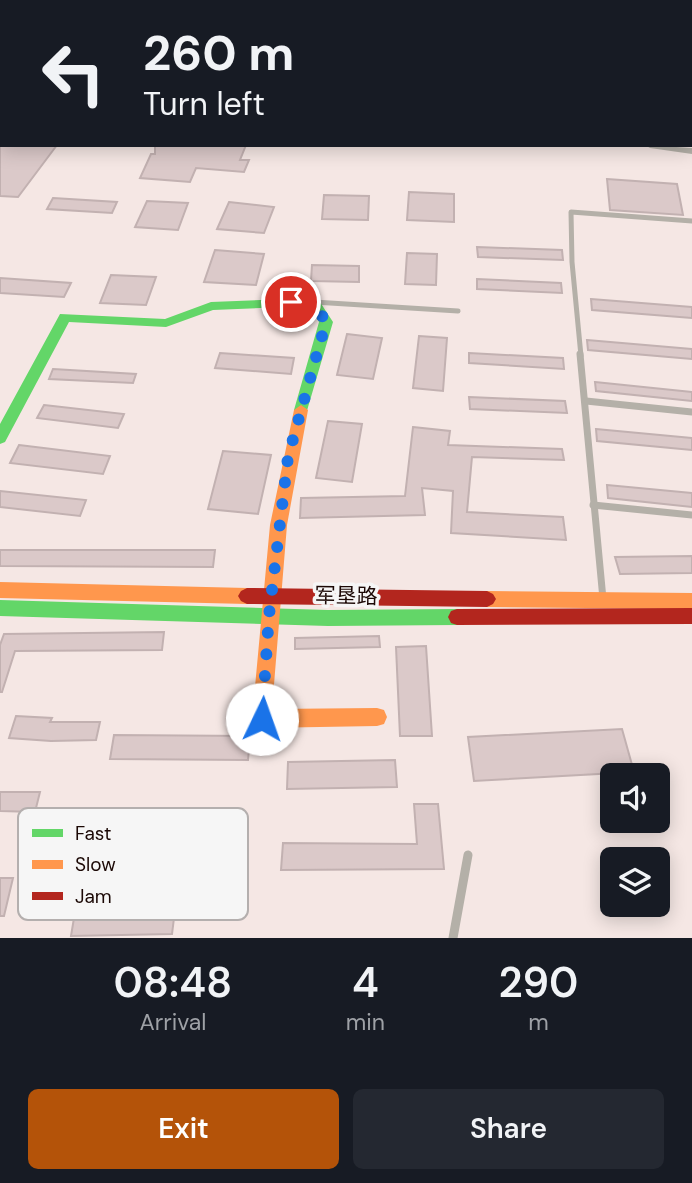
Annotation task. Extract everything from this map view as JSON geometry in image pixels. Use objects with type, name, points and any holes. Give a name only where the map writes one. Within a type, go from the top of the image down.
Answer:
[{"type":"street","points":[[664,147],[692,151]]},
{"type":"street","points":[[0,438],[65,317],[166,323],[211,306],[313,302],[326,322],[288,457],[269,615],[262,719],[377,717]]},
{"type":"street","name":"军垦路","points":[[0,590],[606,609],[692,616]]},
{"type":"street","name":"军垦路","points":[[0,608],[328,618],[606,609],[692,601]]},
{"type":"lane","points":[[606,609],[593,505],[572,262],[571,212],[692,222]]},
{"type":"lane","points":[[313,302],[458,310]]},
{"type":"lane","points":[[586,401],[692,412]]},
{"type":"lane","points":[[593,505],[692,515]]},
{"type":"lane","points":[[453,938],[468,855]]},
{"type":"building","points":[[0,147],[56,147],[18,197],[0,196]]},
{"type":"building","points":[[155,147],[245,147],[240,160],[249,160],[244,172],[196,168],[190,182],[140,178],[151,154],[155,154]]},
{"type":"building","points":[[607,179],[677,184],[683,215],[610,210]]},
{"type":"building","points":[[409,192],[454,194],[454,222],[407,220]]},
{"type":"building","points":[[324,195],[369,196],[368,220],[322,219]]},
{"type":"building","points":[[53,198],[117,202],[112,213],[47,209]]},
{"type":"building","points":[[147,201],[188,203],[178,230],[135,227]]},
{"type":"building","points":[[229,202],[274,207],[264,233],[217,229]]},
{"type":"building","points":[[477,247],[562,250],[563,260],[478,257]]},
{"type":"building","points":[[215,250],[264,254],[256,285],[204,282]]},
{"type":"building","points":[[407,253],[437,254],[436,285],[405,284]]},
{"type":"building","points":[[312,265],[359,266],[359,282],[311,281]]},
{"type":"building","points":[[111,275],[156,277],[146,305],[100,303]]},
{"type":"building","points":[[0,278],[71,283],[64,297],[0,293]]},
{"type":"building","points":[[477,279],[561,283],[562,293],[477,289]]},
{"type":"building","points":[[591,299],[692,307],[692,318],[592,310]]},
{"type":"building","points":[[347,334],[382,338],[373,379],[337,375]]},
{"type":"building","points":[[419,336],[447,338],[443,391],[413,388]]},
{"type":"building","points":[[587,340],[692,349],[692,359],[588,350]]},
{"type":"building","points":[[220,353],[294,358],[291,374],[215,368]]},
{"type":"building","points":[[469,353],[563,358],[564,369],[469,363]]},
{"type":"building","points":[[53,369],[136,374],[133,383],[49,379]]},
{"type":"building","points":[[595,382],[692,392],[692,401],[596,391]]},
{"type":"building","points":[[469,397],[565,401],[567,413],[470,409]]},
{"type":"building","points":[[44,405],[124,414],[118,428],[37,418]]},
{"type":"building","points":[[328,421],[362,424],[352,482],[316,478]]},
{"type":"building","points":[[413,427],[450,431],[448,445],[562,449],[564,460],[472,457],[467,512],[563,517],[566,540],[451,533],[453,491],[422,488],[425,515],[300,518],[301,498],[405,496]]},
{"type":"building","points":[[596,429],[692,438],[692,450],[597,441]]},
{"type":"building","points":[[19,445],[110,456],[103,474],[10,463]]},
{"type":"building","points":[[223,451],[271,455],[258,514],[208,509]]},
{"type":"building","points":[[607,485],[692,493],[692,507],[608,498]]},
{"type":"building","points":[[0,491],[86,500],[80,516],[0,507]]},
{"type":"building","points":[[0,550],[215,550],[213,567],[0,566]]},
{"type":"building","points":[[692,556],[692,573],[620,574],[615,557]]},
{"type":"building","points":[[164,632],[162,650],[15,651],[0,692],[0,645],[4,634]]},
{"type":"building","points":[[379,636],[380,647],[295,649],[295,638]]},
{"type":"building","points":[[426,646],[432,736],[400,736],[396,647]]},
{"type":"building","points":[[16,716],[52,718],[50,722],[100,722],[96,740],[9,738]]},
{"type":"building","points":[[622,729],[631,763],[600,763],[600,774],[474,781],[468,737]]},
{"type":"building","points":[[114,735],[250,736],[248,760],[110,759]]},
{"type":"building","points":[[395,760],[397,787],[287,789],[288,762]]},
{"type":"building","points":[[0,792],[40,792],[36,808],[0,811]]},
{"type":"building","points":[[414,804],[438,804],[444,869],[281,870],[283,843],[417,844]]},
{"type":"building","points":[[0,878],[13,878],[4,916],[0,916]]},
{"type":"building","points":[[74,920],[174,920],[172,934],[71,936]]},
{"type":"traffic: fast","points":[[0,438],[65,317],[166,323],[211,306],[313,302],[326,322],[301,410]]},
{"type":"traffic: fast","points":[[0,608],[328,618],[457,617]]},
{"type":"traffic: slow","points":[[301,410],[278,525],[262,719],[377,717]]},
{"type":"traffic: slow","points":[[0,590],[247,596]]},
{"type":"traffic: slow","points":[[487,599],[692,601]]},
{"type":"traffic: jam","points":[[247,596],[487,599]]},
{"type":"traffic: jam","points":[[457,617],[692,616]]},
{"type":"route","points":[[262,719],[269,615],[288,457],[326,322],[313,302],[291,302]]}]
